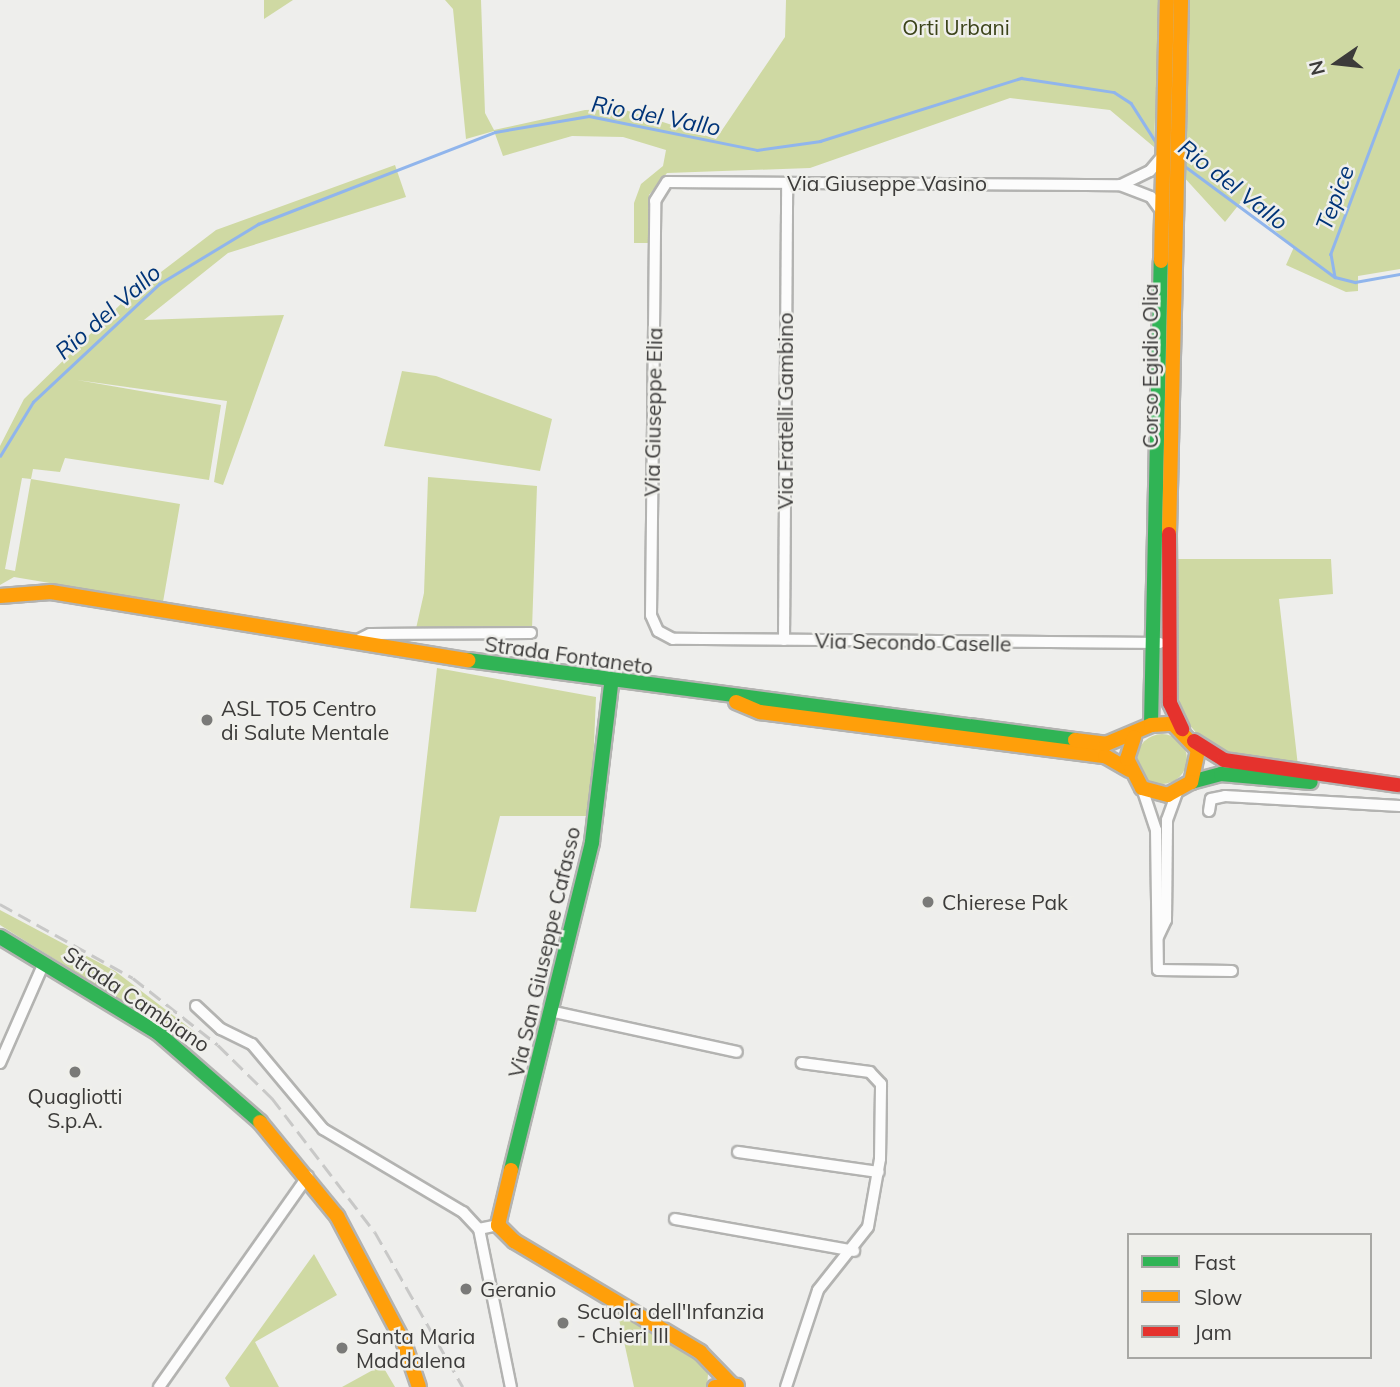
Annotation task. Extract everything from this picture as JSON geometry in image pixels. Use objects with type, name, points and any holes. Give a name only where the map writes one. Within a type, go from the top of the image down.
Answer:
[{"type":"street","name":"Corso Egidio Olia","points":[[1167,0],[1161,131],[1163,643],[1170,703],[1182,729]]},
{"type":"street","name":"Corso Egidio Olia","points":[[1151,725],[1163,643],[1173,168],[1181,0]]},
{"type":"street","name":"Via Giuseppe Vasino","points":[[1120,185],[1150,171],[1161,158]]},
{"type":"street","name":"Via Giuseppe Vasino","points":[[658,192],[667,182],[1120,185],[1151,197],[1161,211]]},
{"type":"street","name":"Via Fratelli Gambino","points":[[784,640],[787,183]]},
{"type":"street","name":"Via Giuseppe Elia","points":[[658,192],[651,615],[658,631]]},
{"type":"street","name":"Strada Fontaneto","points":[[0,596],[51,592],[349,644],[611,684],[1106,744],[1134,737],[1151,725]]},
{"type":"street","name":"Via Secondo Caselle","points":[[658,631],[673,639],[1163,643]]},
{"type":"street","points":[[349,644],[370,634],[531,633]]},
{"type":"street","name":"Via San Giuseppe Cafasso","points":[[498,1225],[554,1012],[592,842],[611,684]]},
{"type":"street","points":[[722,696],[760,712],[1104,756],[1129,770],[1142,788],[1156,828],[1156,940],[1164,974],[1233,971]]},
{"type":"street","points":[[1151,725],[1182,729],[1224,760],[1399,785]]},
{"type":"street","points":[[1129,770],[1134,737]]},
{"type":"street","points":[[1191,782],[1199,761],[1194,740]]},
{"type":"street","points":[[1142,788],[1159,795],[1177,792],[1191,782],[1221,774],[1399,785]]},
{"type":"street","points":[[1156,940],[1166,920],[1167,820],[1177,792]]},
{"type":"street","points":[[1209,811],[1212,799],[1225,796],[1400,806]]},
{"type":"street","name":"Strada Cambiano","points":[[0,937],[204,1069],[308,1176],[389,1312],[419,1387]]},
{"type":"street","points":[[0,1063],[44,963]]},
{"type":"street","points":[[195,1006],[221,1030],[252,1044],[323,1129],[463,1212],[479,1229],[511,1387]]},
{"type":"street","points":[[554,1012],[737,1052]]},
{"type":"street","points":[[786,1387],[818,1290],[854,1251],[868,1227],[879,1172],[881,1084],[870,1072],[802,1063]]},
{"type":"street","points":[[738,1152],[879,1172]]},
{"type":"street","points":[[159,1387],[308,1176]]},
{"type":"street","points":[[675,1219],[854,1251]]},
{"type":"street","points":[[479,1229],[498,1225],[514,1241],[714,1364],[735,1385]]},
{"type":"street","points":[[714,1364],[715,1387],[735,1385]]},
{"type":"green space","points":[[264,0],[293,0],[264,19]]},
{"type":"green space","name":"Orti Urbani","points":[[445,0],[481,0],[485,113],[494,130],[585,110],[622,109],[716,139],[785,37],[786,0],[1159,0],[1154,147],[1110,110],[1010,98],[810,168],[667,173],[649,195],[649,243],[634,243],[634,203],[641,184],[663,166],[666,150],[623,137],[572,136],[503,156],[494,131],[466,139],[453,9]]},
{"type":"green space","points":[[1190,0],[1400,0],[1400,269],[1358,276],[1358,291],[1346,292],[1286,265],[1294,247],[1241,202],[1225,222],[1181,174]]},
{"type":"green space","points":[[395,165],[406,197],[228,253],[144,320],[284,315],[223,485],[214,482],[227,401],[77,380],[221,405],[209,480],[65,458],[60,472],[33,469],[31,479],[180,504],[163,602],[14,577],[0,585],[0,446],[24,399],[127,298],[216,230]],"holes":[[[22,478],[31,479],[15,571],[5,569]]]},
{"type":"green space","points":[[402,371],[436,376],[552,419],[540,471],[384,446]]},
{"type":"green space","points":[[428,477],[537,486],[532,629],[415,633],[424,593]]},
{"type":"green space","points":[[1176,559],[1331,559],[1333,594],[1279,599],[1298,766],[1208,747],[1183,717],[1175,681]]},
{"type":"green space","points":[[437,668],[596,697],[591,816],[500,816],[476,912],[410,908]]},
{"type":"green space","points":[[1162,734],[1180,741],[1187,759],[1180,777],[1162,784],[1144,777],[1137,759],[1144,741]]},
{"type":"green space","points":[[0,910],[115,971],[195,1032],[171,1031],[27,942],[0,925]]},
{"type":"green space","points":[[314,1254],[337,1295],[255,1342],[279,1387],[230,1387],[225,1378]]},
{"type":"green space","points":[[617,1310],[697,1358],[708,1374],[707,1387],[634,1387]]},
{"type":"green space","points":[[382,1365],[395,1387],[342,1387]]},
{"type":"waterway","name":"Tepice","points":[[1400,70],[1331,254],[1335,277],[1355,282],[1400,274]]},
{"type":"waterway","name":"Rio del Vallo","points":[[0,456],[33,402],[159,284],[258,224],[495,132],[589,116],[757,150],[820,141],[1021,78],[1114,92],[1131,103],[1159,147]]},
{"type":"waterway","name":"Rio del Vallo","points":[[1178,161],[1335,277]]},
{"type":"railway","points":[[0,904],[133,978],[218,1045],[272,1098],[375,1232],[463,1387]]},
{"type":"traffic: fast","points":[[1151,725],[1161,261]]},
{"type":"traffic: fast","points":[[468,660],[1075,740]]},
{"type":"traffic: fast","points":[[511,1170],[592,842],[611,684]]},
{"type":"traffic: fast","points":[[1191,782],[1221,774],[1311,782]]},
{"type":"traffic: fast","points":[[0,937],[158,1033],[260,1122]]},
{"type":"traffic: slow","points":[[1161,261],[1167,0]]},
{"type":"traffic: slow","points":[[1169,534],[1181,0]]},
{"type":"traffic: slow","points":[[0,596],[51,592],[468,660]]},
{"type":"traffic: slow","points":[[736,702],[760,712],[1105,756],[1129,770]]},
{"type":"traffic: slow","points":[[1075,740],[1106,744],[1151,725],[1173,724],[1198,750],[1191,782],[1168,795],[1142,788],[1127,759],[1134,737]]},
{"type":"traffic: slow","points":[[260,1122],[337,1216],[404,1343],[419,1387]]},
{"type":"traffic: slow","points":[[511,1170],[498,1225],[514,1241],[700,1352],[731,1384]]},
{"type":"traffic: slow","points":[[715,1387],[737,1386]]},
{"type":"traffic: jam","points":[[1169,534],[1170,703],[1182,729]]},
{"type":"traffic: jam","points":[[1194,741],[1224,760],[1398,785]]},
{"type":"place","name":"ASL TO5 Centro di Salute Mentale","points":[[207,720]]},
{"type":"place","name":"Chierese Pak","points":[[928,902]]},
{"type":"place","name":"Quagliotti S.p.A.","points":[[75,1072]]},
{"type":"place","name":"Geranio","points":[[466,1289]]},
{"type":"place","name":"Scuola dell'Infanzia - Chieri III","points":[[563,1323]]},
{"type":"place","name":"Santa Maria Maddalena","points":[[342,1348]]}]
